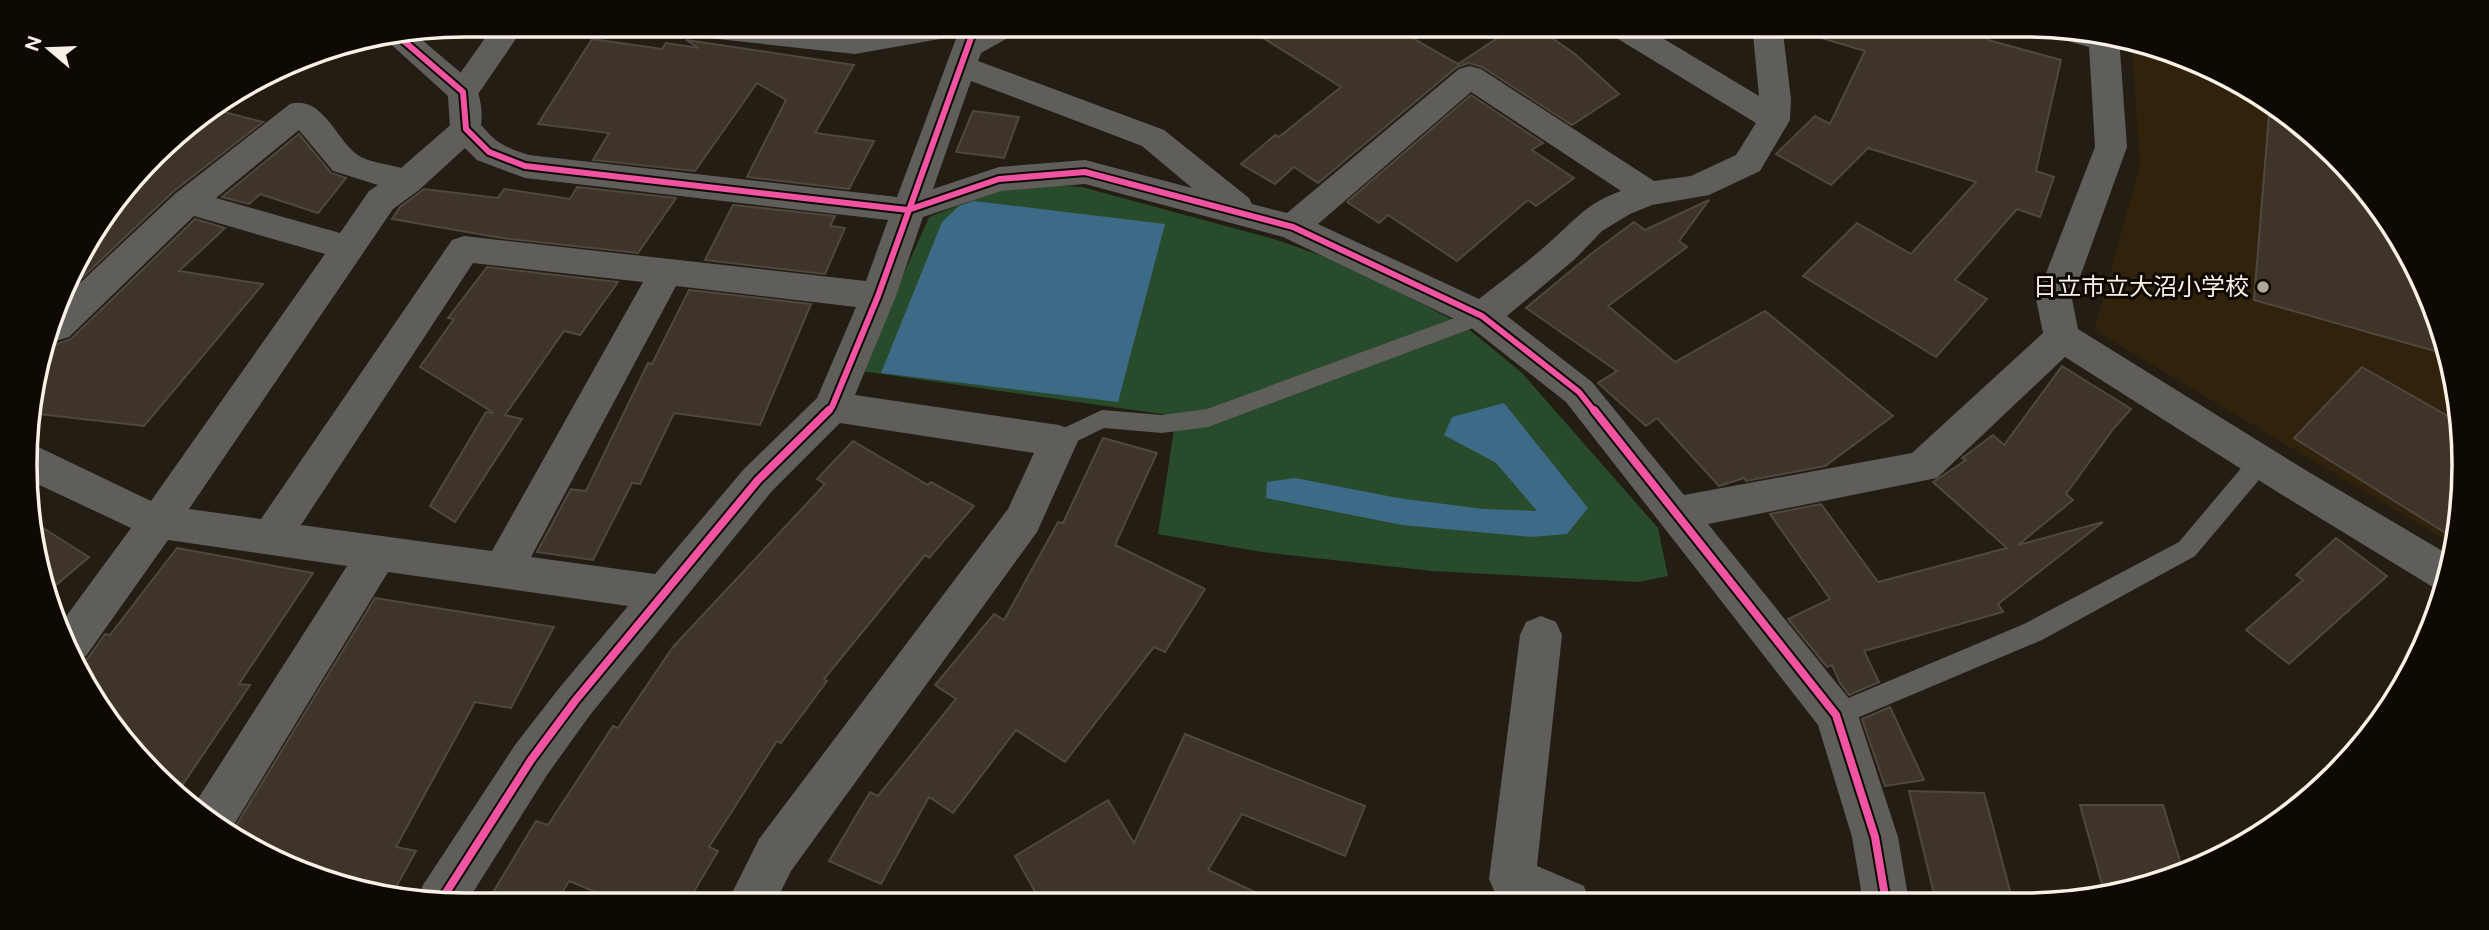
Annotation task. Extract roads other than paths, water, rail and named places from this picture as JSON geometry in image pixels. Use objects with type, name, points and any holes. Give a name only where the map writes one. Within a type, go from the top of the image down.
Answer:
[{"type":"street","points":[[502,37],[463,92],[466,129],[489,152],[525,166],[908,210],[999,179],[1085,172],[1293,227],[1482,316],[1580,391],[1836,715],[1875,837],[1884,893]]},
{"type":"street","points":[[791,37],[855,44],[968,41],[1153,138],[1247,215]]},
{"type":"street","points":[[1637,37],[1774,120]]},
{"type":"street","points":[[1482,316],[1563,250],[1590,222],[1618,205],[1649,194],[1697,187],[1748,163],[1774,120],[1775,99],[1768,37]]},
{"type":"street","points":[[404,41],[463,92]]},
{"type":"street","points":[[446,892],[531,760],[575,701],[758,480],[832,407],[878,296],[968,41]]},
{"type":"street","points":[[2104,44],[2111,147],[2054,299],[2062,337],[2439,570]]},
{"type":"street","points":[[1293,227],[1470,76],[1649,194]]},
{"type":"street","points":[[61,323],[188,202],[301,111],[345,163],[407,182]]},
{"type":"street","points":[[74,639],[381,201],[407,182],[466,129]]},
{"type":"street","points":[[188,202],[348,248]]},
{"type":"street","points":[[271,537],[464,249],[878,296]]},
{"type":"street","points":[[503,570],[666,272]]},
{"type":"street","points":[[1678,513],[1923,467],[2062,337]]},
{"type":"street","points":[[755,893],[775,855],[1023,520],[1059,441],[832,407]]},
{"type":"street","points":[[37,464],[46,471],[158,522],[663,593]]},
{"type":"street","points":[[215,813],[378,552]]},
{"type":"street","points":[[1541,635],[1512,879],[1544,893]]},
{"type":"lane","points":[[1059,441],[1102,419],[1162,424],[1208,418],[1482,316]]},
{"type":"lane","points":[[1836,715],[2033,632],[2188,549],[2260,461]]},
{"type":"water","points":[[974,201],[1165,224],[1118,402],[881,373],[942,222],[959,206]]},
{"type":"water","points":[[1504,403],[1588,508],[1567,534],[1531,537],[1402,525],[1266,498],[1267,482],[1295,478],[1398,498],[1483,509],[1537,511],[1496,463],[1444,435],[1452,417]]},
{"type":"place","name":"日立市立大沼小学校","points":[[2263,287]]}]
